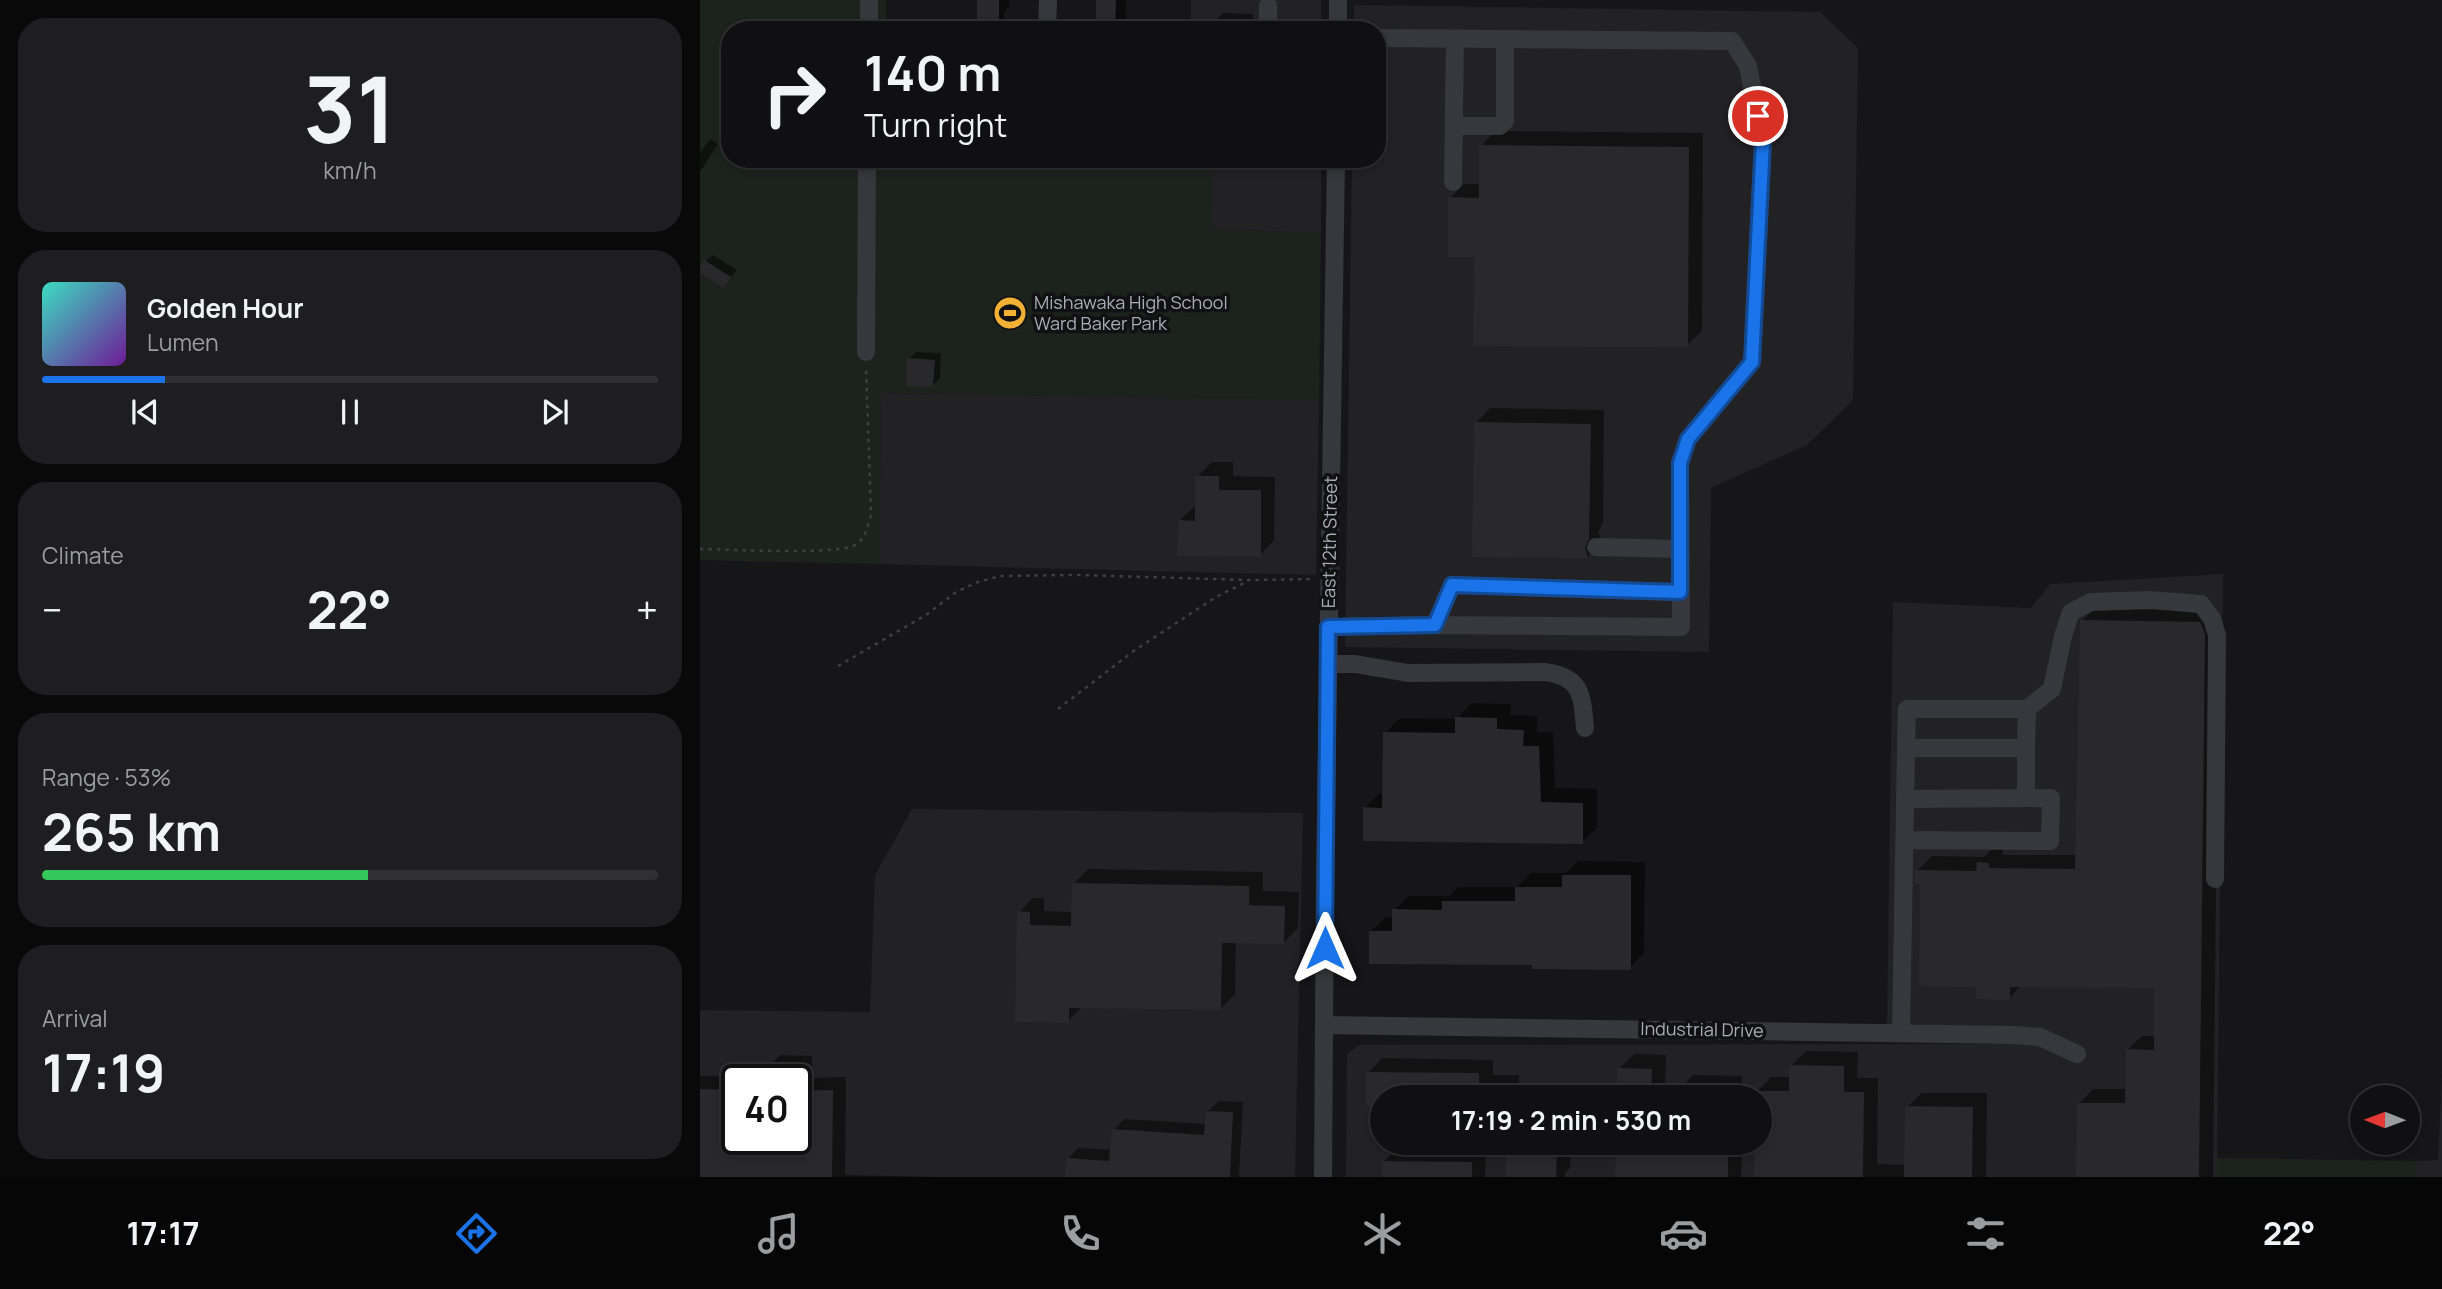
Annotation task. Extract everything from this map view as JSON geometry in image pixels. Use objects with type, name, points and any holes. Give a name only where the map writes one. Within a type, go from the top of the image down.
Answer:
[{"type":"street","points":[[869,0],[869,21]]},
{"type":"street","points":[[1047,21],[1048,0]]},
{"type":"street","points":[[1338,0],[1338,21]]},
{"type":"street","points":[[1268,6],[1268,21]]},
{"type":"street","points":[[1328,627],[1681,627],[1680,463],[1688,439],[1752,362],[1763,141],[1748,66],[1732,41],[1386,38]]},
{"type":"street","points":[[1453,182],[1455,39]]},
{"type":"street","points":[[1454,125],[1500,126],[1506,121],[1505,39]]},
{"type":"street","points":[[866,352],[867,168]]},
{"type":"street","name":"East 12th Street","points":[[1323,1177],[1336,168]]},
{"type":"street","points":[[1596,547],[1680,549]]},
{"type":"street","points":[[1435,625],[1452,585],[1680,592]]},
{"type":"street","points":[[1901,1033],[1907,709],[2027,709],[2052,689],[2071,612],[2091,601],[2150,600],[2201,604],[2212,619],[2217,635],[2215,879]]},
{"type":"street","points":[[1329,664],[1355,664],[1408,673],[1560,674],[1571,679],[1578,688],[1585,728]]},
{"type":"street","points":[[2026,798],[2027,709]]},
{"type":"street","points":[[1906,748],[2026,748]]},
{"type":"street","points":[[1905,840],[2050,841],[2051,798],[1906,799]]},
{"type":"street","name":"Industrial Drive","points":[[1324,1025],[2040,1037],[2077,1054]]},
{"type":"path","points":[[700,549],[836,550],[857,544],[864,536],[871,515],[866,352]]},
{"type":"path","points":[[838,666],[926,615],[956,592],[1000,576],[1077,575],[1250,580],[1329,578]]},
{"type":"path","points":[[1058,709],[1135,650],[1216,597],[1250,580]]},
{"type":"shaded area","name":"Mishawaka High School Ward Baker Park","points":[[700,0],[886,0],[886,21],[721,21],[721,168],[1212,168],[1211,229],[1321,233],[1319,400],[881,393],[879,564],[700,560]]},
{"type":"shaded area","points":[[1191,0],[1321,0],[1321,21],[1191,21]]},
{"type":"shaded area","points":[[1354,5],[1820,12],[1858,48],[1853,400],[1807,445],[1711,488],[1709,652],[1345,647],[1352,168],[1386,168],[1386,21],[1354,21]]},
{"type":"shaded area","points":[[1212,168],[1321,168],[1321,233],[1211,229]]},
{"type":"shaded area","points":[[881,393],[1319,400],[1316,575],[879,564]]},
{"type":"shaded area","points":[[2223,574],[2217,1177],[1346,1177],[1347,1054],[1359,1045],[1994,1044],[1994,1026],[1887,1024],[1893,602],[2031,608],[2050,584]]},
{"type":"shaded area","points":[[912,809],[1303,813],[1295,1177],[700,1177],[700,1010],[870,1012],[875,875]]},
{"type":"shaded area","points":[[2442,1074],[2442,1177],[2416,1177],[2416,1161],[2438,1160]]},
{"type":"shaded area","points":[[2217,1158],[2416,1161],[2416,1177],[2217,1177]]},
{"type":"building","points":[[977,0],[999,0],[999,20],[977,21]]},
{"type":"building","points":[[1096,0],[1116,0],[1115,21],[1096,21]]},
{"type":"building","points":[[1479,145],[1689,147],[1688,347],[1473,346],[1474,257],[1448,257],[1448,197],[1479,198]]},
{"type":"building","points":[[704,260],[731,277],[724,288],[700,273]]},
{"type":"building","points":[[907,358],[935,360],[933,387],[906,386]]},
{"type":"building","points":[[1474,422],[1591,424],[1589,539],[1585,547],[1588,558],[1472,557]]},
{"type":"building","points":[[1195,476],[1219,476],[1219,490],[1261,490],[1261,557],[1177,556],[1178,520],[1195,521]]},
{"type":"building","points":[[2080,620],[2200,622],[2205,634],[2199,1177],[2076,1177],[2077,1103],[2125,1103],[2126,1049],[2154,1050],[2154,988],[2010,987],[2010,1000],[1976,999],[1976,987],[1919,986],[1920,884],[1915,884],[1915,870],[1976,871],[1977,862],[1989,863],[1989,868],[2075,869]]},
{"type":"building","points":[[1455,717],[1497,718],[1497,729],[1524,730],[1523,746],[1539,746],[1541,802],[1583,803],[1583,844],[1363,841],[1363,807],[1382,808],[1383,732],[1455,733]]},
{"type":"building","points":[[1562,875],[1631,875],[1631,970],[1532,969],[1532,965],[1369,964],[1369,931],[1392,931],[1392,909],[1442,910],[1442,901],[1515,901],[1515,887],[1562,887]]},
{"type":"building","points":[[1072,883],[1249,886],[1249,905],[1285,906],[1284,944],[1222,943],[1221,1010],[1069,1008],[1069,1023],[1015,1022],[1017,911],[1030,912],[1030,925],[1071,926]]},
{"type":"building","points":[[1789,1065],[1844,1066],[1844,1092],[1864,1092],[1863,1177],[1754,1177],[1754,1155],[1772,1155],[1772,1091],[1789,1091]]},
{"type":"building","points":[[1617,1068],[1652,1069],[1651,1085],[1617,1085]]},
{"type":"building","points":[[1366,1072],[1479,1073],[1479,1085],[1370,1085],[1370,1106],[1366,1106]]},
{"type":"building","points":[[700,1089],[721,1090],[721,1155],[812,1155],[812,1091],[833,1090],[832,1177],[700,1177]]},
{"type":"building","points":[[1905,1106],[1973,1107],[1972,1177],[1904,1177]]},
{"type":"building","points":[[1206,1111],[1233,1112],[1230,1177],[1065,1177],[1066,1158],[1109,1161],[1112,1129],[1204,1135]]},
{"type":"building","points":[[1506,1155],[1557,1155],[1556,1177],[1506,1177]]},
{"type":"building","points":[[1616,1155],[1728,1155],[1728,1177],[1615,1177]]},
{"type":"building","points":[[1382,1161],[1472,1162],[1472,1177],[1382,1177]]},
{"type":"place","name":"Mishawaka High School Ward Baker Park","points":[[1010,313]]},
{"type":"route","points":[[1325,948],[1328,627],[1435,625],[1452,585],[1680,592],[1680,463],[1688,439],[1752,362],[1763,141],[1758,116]]}]
